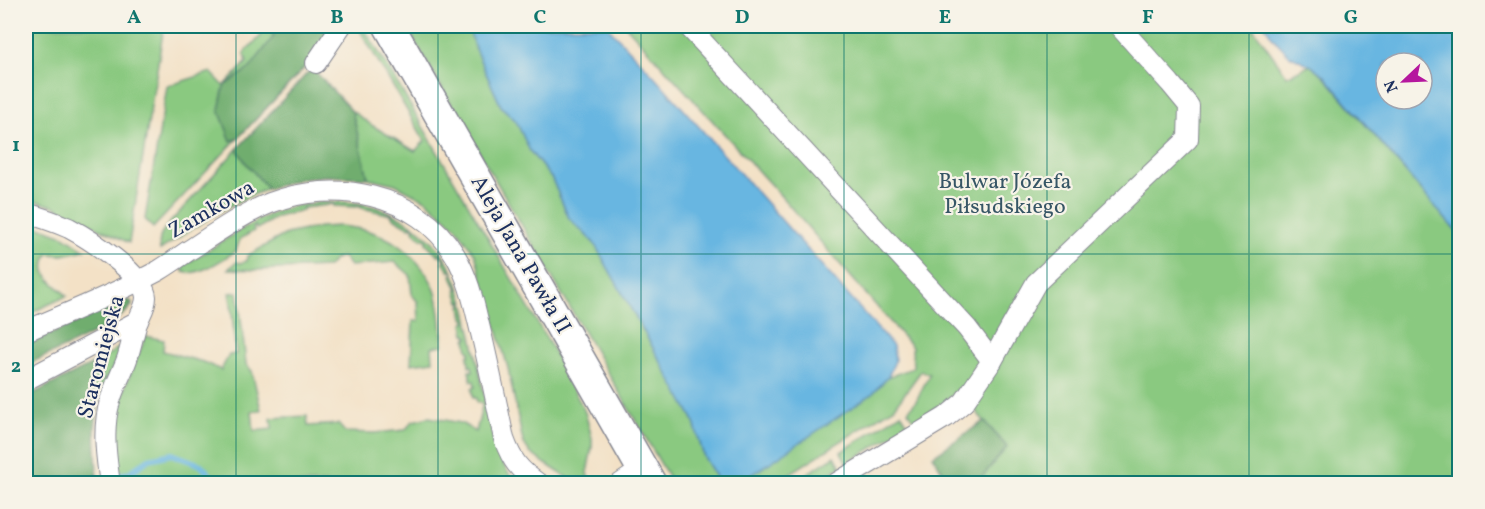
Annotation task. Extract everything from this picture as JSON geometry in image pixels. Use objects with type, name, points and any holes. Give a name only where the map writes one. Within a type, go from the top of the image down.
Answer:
[{"type":"main road","name":"Aleja Jana Pawła II","points":[[388,26],[638,478]]},
{"type":"street","points":[[316,63],[341,26]]},
{"type":"street","points":[[688,26],[967,328],[992,361]]},
{"type":"street","points":[[835,483],[946,417],[964,402],[992,361],[1036,283],[1188,139],[1189,106],[1119,26]]},
{"type":"street","name":"Zamkowa","points":[[26,331],[161,269],[242,217],[270,203],[298,194],[328,191],[376,197],[412,212],[442,237],[455,255],[473,300],[507,447],[516,465],[539,483]]},
{"type":"street","points":[[26,213],[50,220],[89,240],[139,280]]},
{"type":"street","name":"Staromiejska","points":[[108,474],[105,428],[110,401],[127,360],[145,305],[146,295],[139,280]]},
{"type":"street","points":[[26,380],[138,321]]},
{"type":"green space","points":[[26,26],[164,26],[129,243],[54,206],[26,199]]},
{"type":"green space","points":[[255,26],[326,26],[308,64],[153,228],[145,219],[167,86],[211,72],[224,86],[247,62],[244,53],[262,35]]},
{"type":"green space","points":[[267,26],[326,26],[329,33],[308,64],[238,138],[231,141],[219,110],[224,86],[250,68],[274,36]]},
{"type":"green space","points":[[362,26],[551,346],[585,412],[592,438],[587,473],[590,483],[571,480],[530,453],[523,442],[508,368],[475,254],[456,227],[426,200],[395,184],[368,178],[352,111],[415,151],[425,141],[358,27]]},
{"type":"green space","points":[[406,26],[468,26],[476,51],[501,106],[516,120],[530,151],[552,179],[569,218],[594,243],[693,419],[704,457],[718,480],[728,483],[672,483]]},
{"type":"green space","name":"Bulwar Józefa Piłsudskiego","points":[[626,26],[1252,26],[1287,76],[1310,65],[1323,75],[1459,235],[1459,483],[977,483],[1007,447],[957,390],[950,398],[915,422],[908,411],[916,401],[929,374],[921,371],[895,407],[775,483],[738,483],[872,394],[888,377],[913,368],[912,347],[780,195]]},
{"type":"green space","points":[[312,68],[352,111],[368,178],[325,176],[299,179],[268,189],[237,149]]},
{"type":"green space","points":[[237,149],[268,189],[226,208],[160,250],[160,239],[165,228]]},
{"type":"green space","points":[[322,202],[358,203],[377,207],[403,219],[437,246],[445,258],[456,278],[472,336],[491,428],[504,466],[516,483],[121,484],[115,434],[117,416],[146,336],[164,340],[163,351],[203,362],[221,370],[229,355],[236,354],[230,293],[238,292],[246,364],[252,371],[261,410],[252,411],[254,431],[272,429],[271,418],[307,416],[308,426],[338,424],[345,432],[374,433],[405,430],[413,421],[429,417],[461,423],[476,432],[483,403],[473,398],[472,388],[475,387],[469,371],[473,371],[472,366],[469,366],[470,351],[463,323],[466,322],[463,318],[462,302],[456,290],[458,289],[451,275],[452,271],[449,271],[440,254],[438,255],[424,238],[422,239],[413,230],[414,228],[392,215],[358,206],[334,206],[334,204],[303,208],[303,210],[277,217],[257,229],[253,227],[254,231],[240,239],[236,251],[211,266],[196,272],[183,272],[184,265],[268,215],[286,208]]},
{"type":"green space","points":[[26,222],[64,236],[85,250],[63,255],[48,254],[44,268],[48,278],[67,296],[26,315]]},
{"type":"green space","points":[[341,226],[382,236],[410,254],[425,271],[435,290],[443,345],[432,347],[433,361],[411,364],[413,321],[419,321],[418,302],[412,295],[410,275],[395,262],[350,266],[343,257],[336,258],[328,267],[228,269],[237,262],[247,261],[247,256],[286,234],[320,227]]},
{"type":"green space","points":[[127,300],[131,301],[132,305],[113,322],[83,339],[26,365],[26,345]]},
{"type":"green space","points":[[121,346],[123,349],[105,382],[95,364]]},
{"type":"green space","points":[[95,363],[105,382],[95,428],[97,475],[88,479],[63,477],[54,483],[26,484],[26,397]]},
{"type":"green space","points":[[901,413],[909,426],[847,463],[841,452]]},
{"type":"green space","points":[[984,421],[1007,447],[977,483],[940,483],[947,479],[933,456]]},
{"type":"green space","points":[[835,456],[841,467],[812,483],[792,483]]},
{"type":"water","points":[[468,26],[607,26],[655,77],[893,346],[895,361],[888,377],[872,394],[747,478],[738,483],[718,480],[704,457],[693,419],[594,243],[569,218],[552,179],[530,151],[516,121],[501,106],[476,51]]},
{"type":"water","points":[[1265,26],[1459,26],[1459,235],[1324,75],[1289,55]]},
{"type":"waterway","points":[[61,484],[64,481],[90,482],[129,473],[149,459],[172,454],[201,465],[218,484]]},
{"type":"waterway","points":[[712,484],[718,480]]}]
